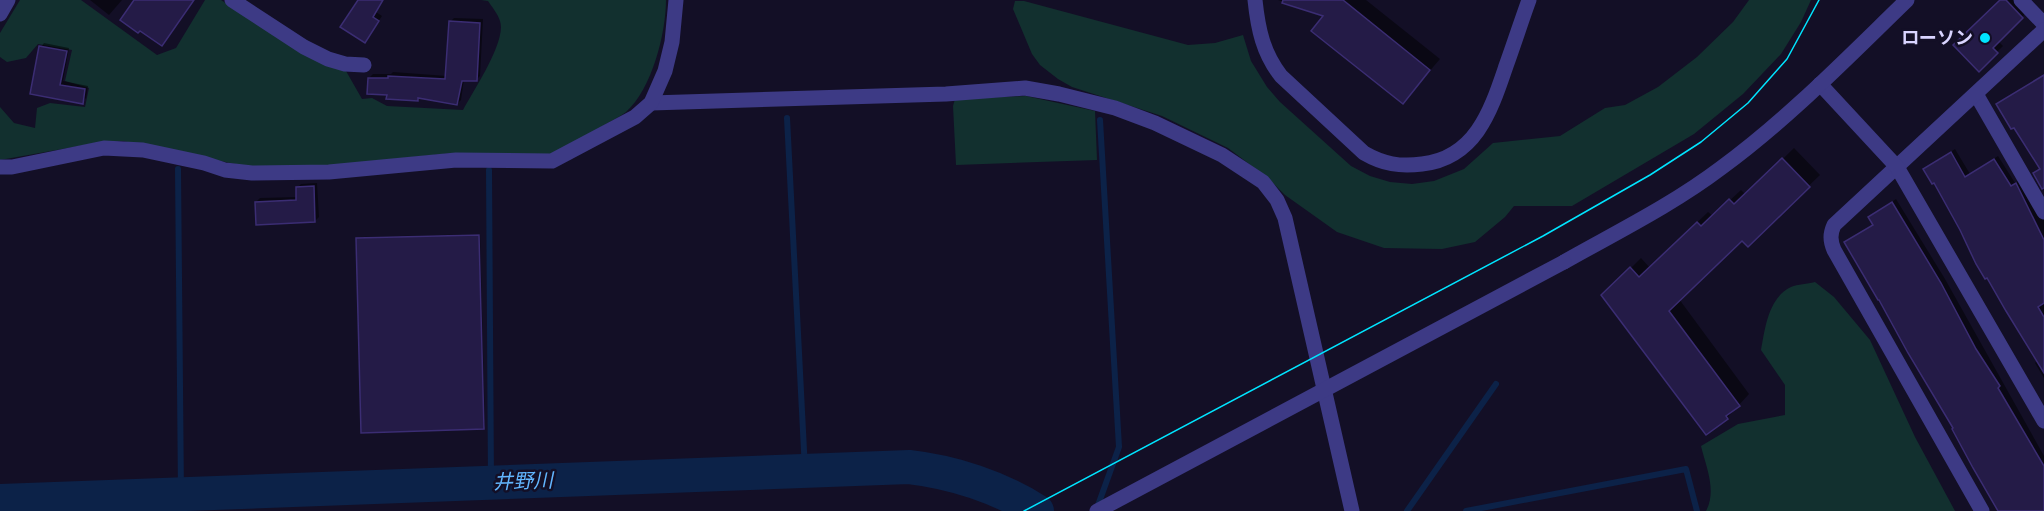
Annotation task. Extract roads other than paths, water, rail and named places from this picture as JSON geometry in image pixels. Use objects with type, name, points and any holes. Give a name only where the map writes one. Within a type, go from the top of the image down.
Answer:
[{"type":"street","points":[[0,15],[8,0]]},
{"type":"street","points":[[232,0],[304,47],[328,59],[345,64],[364,65]]},
{"type":"street","points":[[0,167],[12,167],[104,148],[143,150],[204,163],[225,170],[252,173],[329,172],[456,160],[552,161],[635,117],[651,104],[672,42],[676,0]]},
{"type":"street","points":[[1255,0],[1261,40],[1270,60],[1281,76],[1364,153],[1375,160],[1405,166],[1439,161],[1450,156],[1475,135],[1495,98],[1529,0]]},
{"type":"street","points":[[1097,511],[1564,262],[1668,204],[1721,168],[1768,130],[1820,84],[1907,0]]},
{"type":"street","points":[[2021,0],[2044,24]]},
{"type":"street","points":[[1982,511],[1831,241],[1834,225],[2044,30]]},
{"type":"street","points":[[1820,84],[1897,167],[2044,421]]},
{"type":"street","points":[[651,104],[946,94],[1025,88],[1115,108],[1155,123],[1222,154],[1263,182],[1277,200],[1285,218],[1352,511]]},
{"type":"street","points":[[1976,94],[2044,212]]},
{"type":"waterway","points":[[787,118],[805,470]]},
{"type":"waterway","points":[[1097,508],[1119,447],[1100,120]]},
{"type":"waterway","points":[[178,169],[181,494]]},
{"type":"waterway","points":[[489,170],[491,482]]},
{"type":"waterway","points":[[1407,511],[1496,384]]},
{"type":"waterway","name":"井野川","points":[[0,501],[909,467],[926,469],[975,482],[1037,511]]},
{"type":"waterway","points":[[1466,511],[1686,469],[1697,511]]},
{"type":"tram line","points":[[1024,511],[1543,236],[1650,175],[1701,142],[1748,103],[1787,59],[1819,0]]},
{"type":"place","name":"ローソン","points":[[1985,38]]}]
